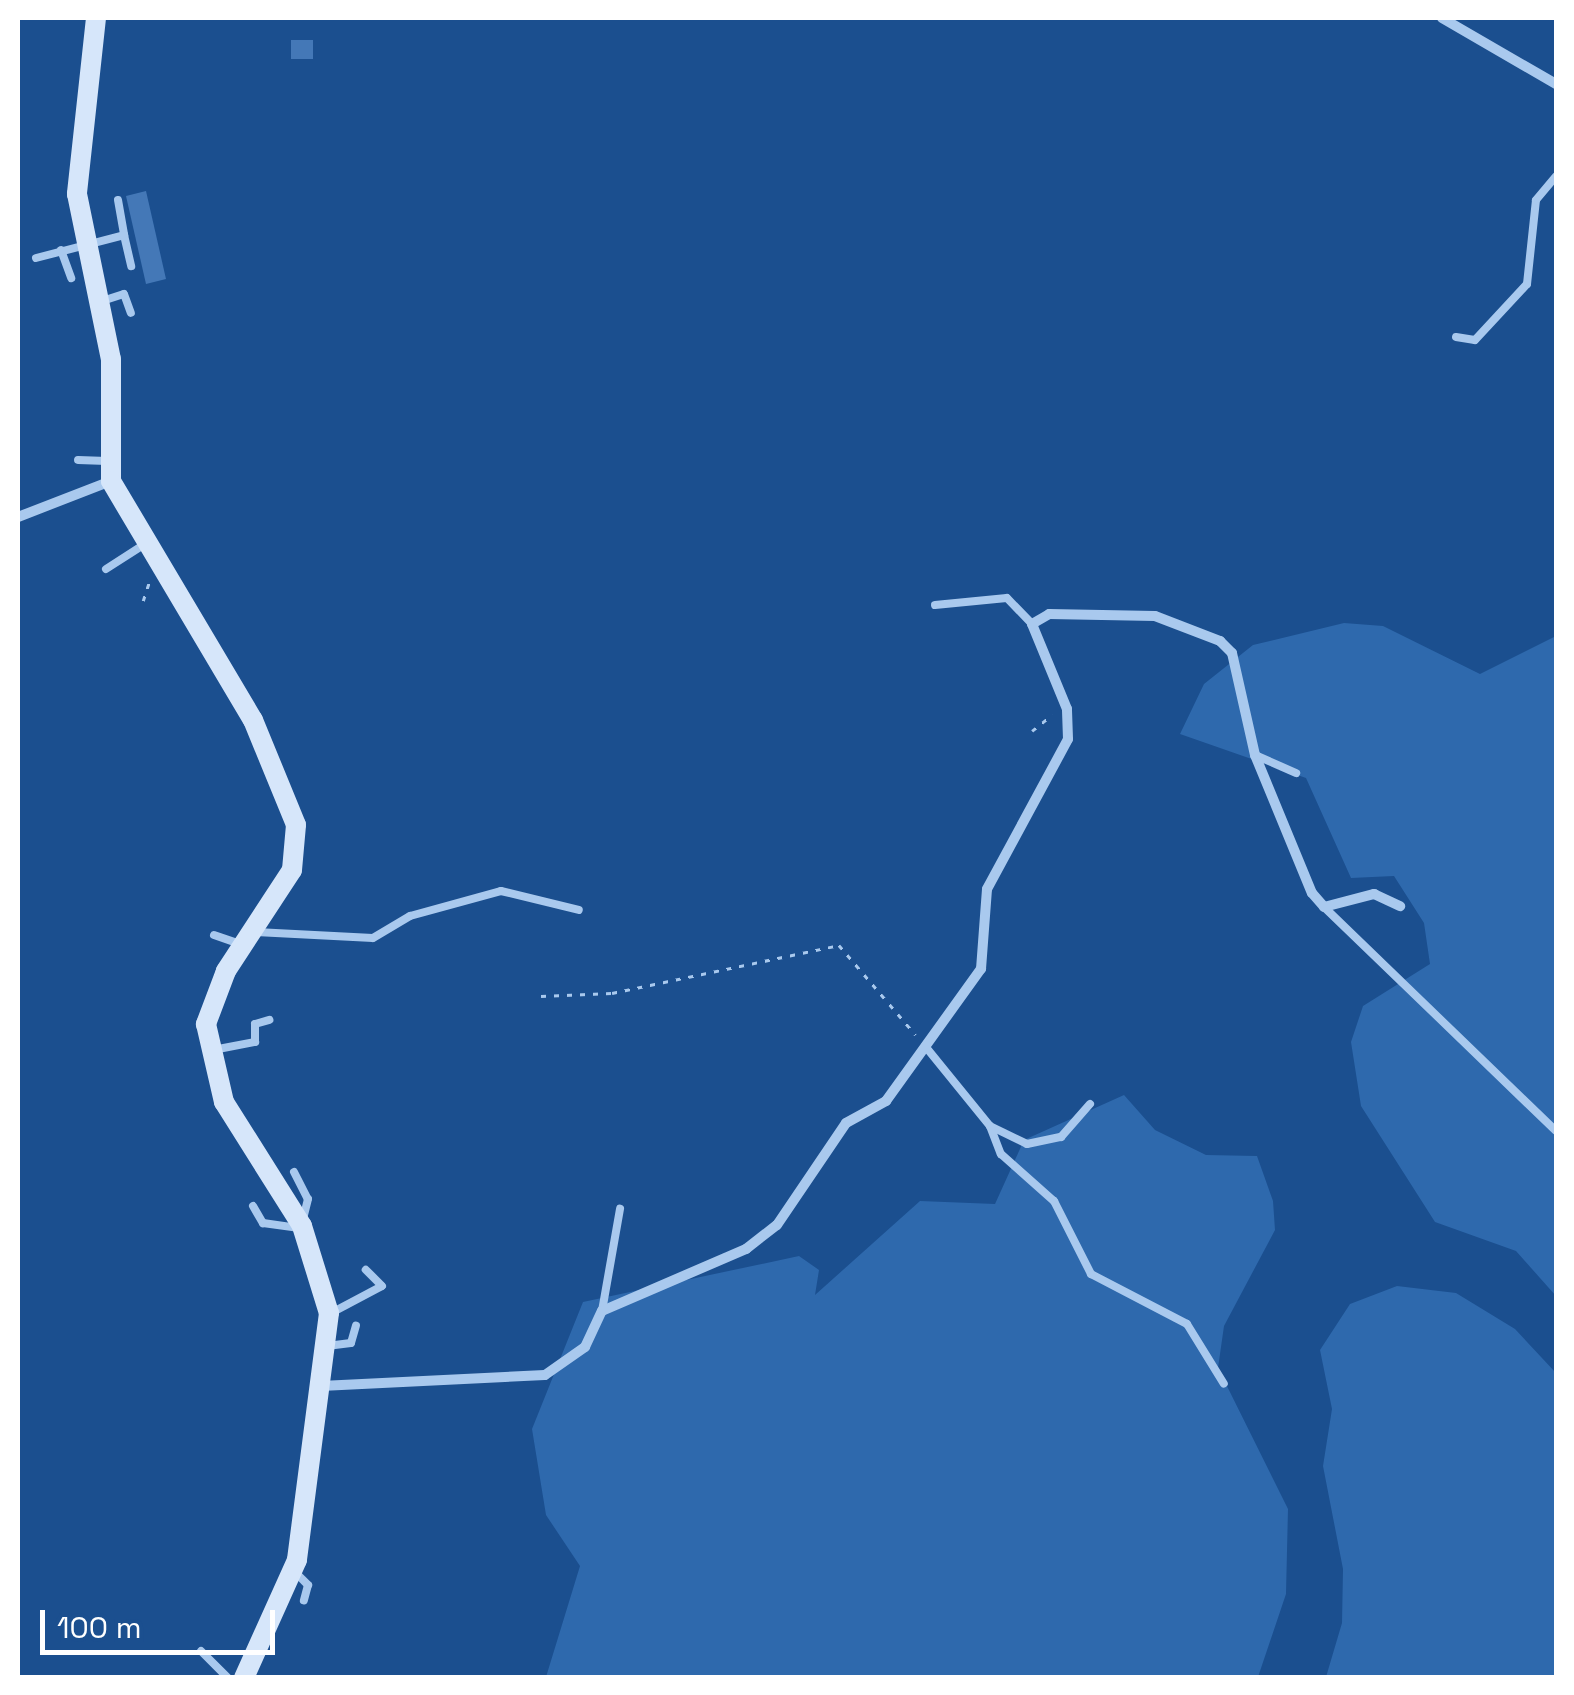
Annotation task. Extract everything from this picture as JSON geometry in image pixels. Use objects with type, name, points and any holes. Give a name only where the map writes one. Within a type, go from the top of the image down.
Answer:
[{"type":"street","points":[[96,18],[77,194],[111,359],[111,471],[145,544],[290,798],[292,870],[211,999],[208,1051],[235,1124],[301,1223],[329,1313],[294,1571],[244,1678]]},
{"type":"street","points":[[1442,18],[1556,84]]},
{"type":"street","points":[[18,517],[111,471]]},
{"type":"street","points":[[321,1386],[545,1374],[585,1347],[602,1312],[763,1238],[817,1178],[851,1116],[886,1101],[981,969],[987,889],[1040,802],[1068,739],[1068,709],[1032,624],[1056,613],[1135,613],[1220,641],[1237,666],[1254,755],[1324,907],[1374,894],[1400,906]]},
{"type":"lane","points":[[1456,338],[1474,340],[1527,284],[1536,200],[1556,176]]},
{"type":"lane","points":[[118,200],[130,266]]},
{"type":"lane","points":[[36,258],[124,235]]},
{"type":"lane","points":[[61,250],[71,278]]},
{"type":"lane","points":[[99,302],[124,294],[131,313]]},
{"type":"lane","points":[[78,460],[111,471]]},
{"type":"lane","points":[[106,568],[145,544]]},
{"type":"lane","points":[[936,605],[1007,598],[1032,624]]},
{"type":"lane","points":[[1254,755],[1296,773]]},
{"type":"lane","points":[[214,936],[372,938],[410,916],[500,891],[579,910]]},
{"type":"lane","points":[[1324,907],[1556,1131]]},
{"type":"lane","points":[[208,1051],[255,1042],[255,1024],[269,1020]]},
{"type":"lane","points":[[925,1046],[990,1126],[1001,1154],[1054,1201],[1091,1274],[1187,1324],[1224,1384]]},
{"type":"lane","points":[[990,1126],[1042,1144],[1090,1104]]},
{"type":"lane","points":[[254,1206],[263,1222],[301,1223],[308,1199],[294,1172]]},
{"type":"lane","points":[[602,1312],[620,1209]]},
{"type":"lane","points":[[329,1313],[382,1286],[366,1270]]},
{"type":"lane","points":[[327,1346],[352,1344],[356,1326]]},
{"type":"lane","points":[[294,1571],[308,1585],[304,1600]]},
{"type":"lane","points":[[201,1651],[228,1678]]},
{"type":"path","points":[[143,601],[142,584],[164,576]]},
{"type":"path","points":[[1032,730],[1068,709]]},
{"type":"path","points":[[541,996],[612,993],[839,946],[925,1046]]},
{"type":"shaded area","points":[[1344,623],[1383,626],[1480,674],[1556,636],[1556,1296],[1516,1251],[1435,1222],[1361,1106],[1351,1042],[1363,1006],[1430,964],[1424,923],[1394,876],[1351,878],[1306,778],[1180,734],[1204,684],[1253,645]]},
{"type":"shaded area","points":[[1124,1095],[1155,1130],[1206,1155],[1257,1156],[1273,1201],[1275,1230],[1224,1326],[1218,1368],[1288,1509],[1286,1594],[1258,1677],[546,1677],[580,1566],[546,1515],[532,1429],[583,1302],[799,1256],[819,1270],[815,1295],[920,1201],[995,1204],[1024,1140]]},
{"type":"shaded area","points":[[1397,1286],[1456,1293],[1515,1329],[1556,1373],[1556,1677],[1326,1677],[1342,1623],[1343,1569],[1323,1466],[1332,1409],[1320,1350],[1350,1304]]},
{"type":"building","points":[[291,40],[313,40],[313,59],[291,59]]},
{"type":"building","points":[[146,191],[166,279],[146,284],[126,196]]}]
